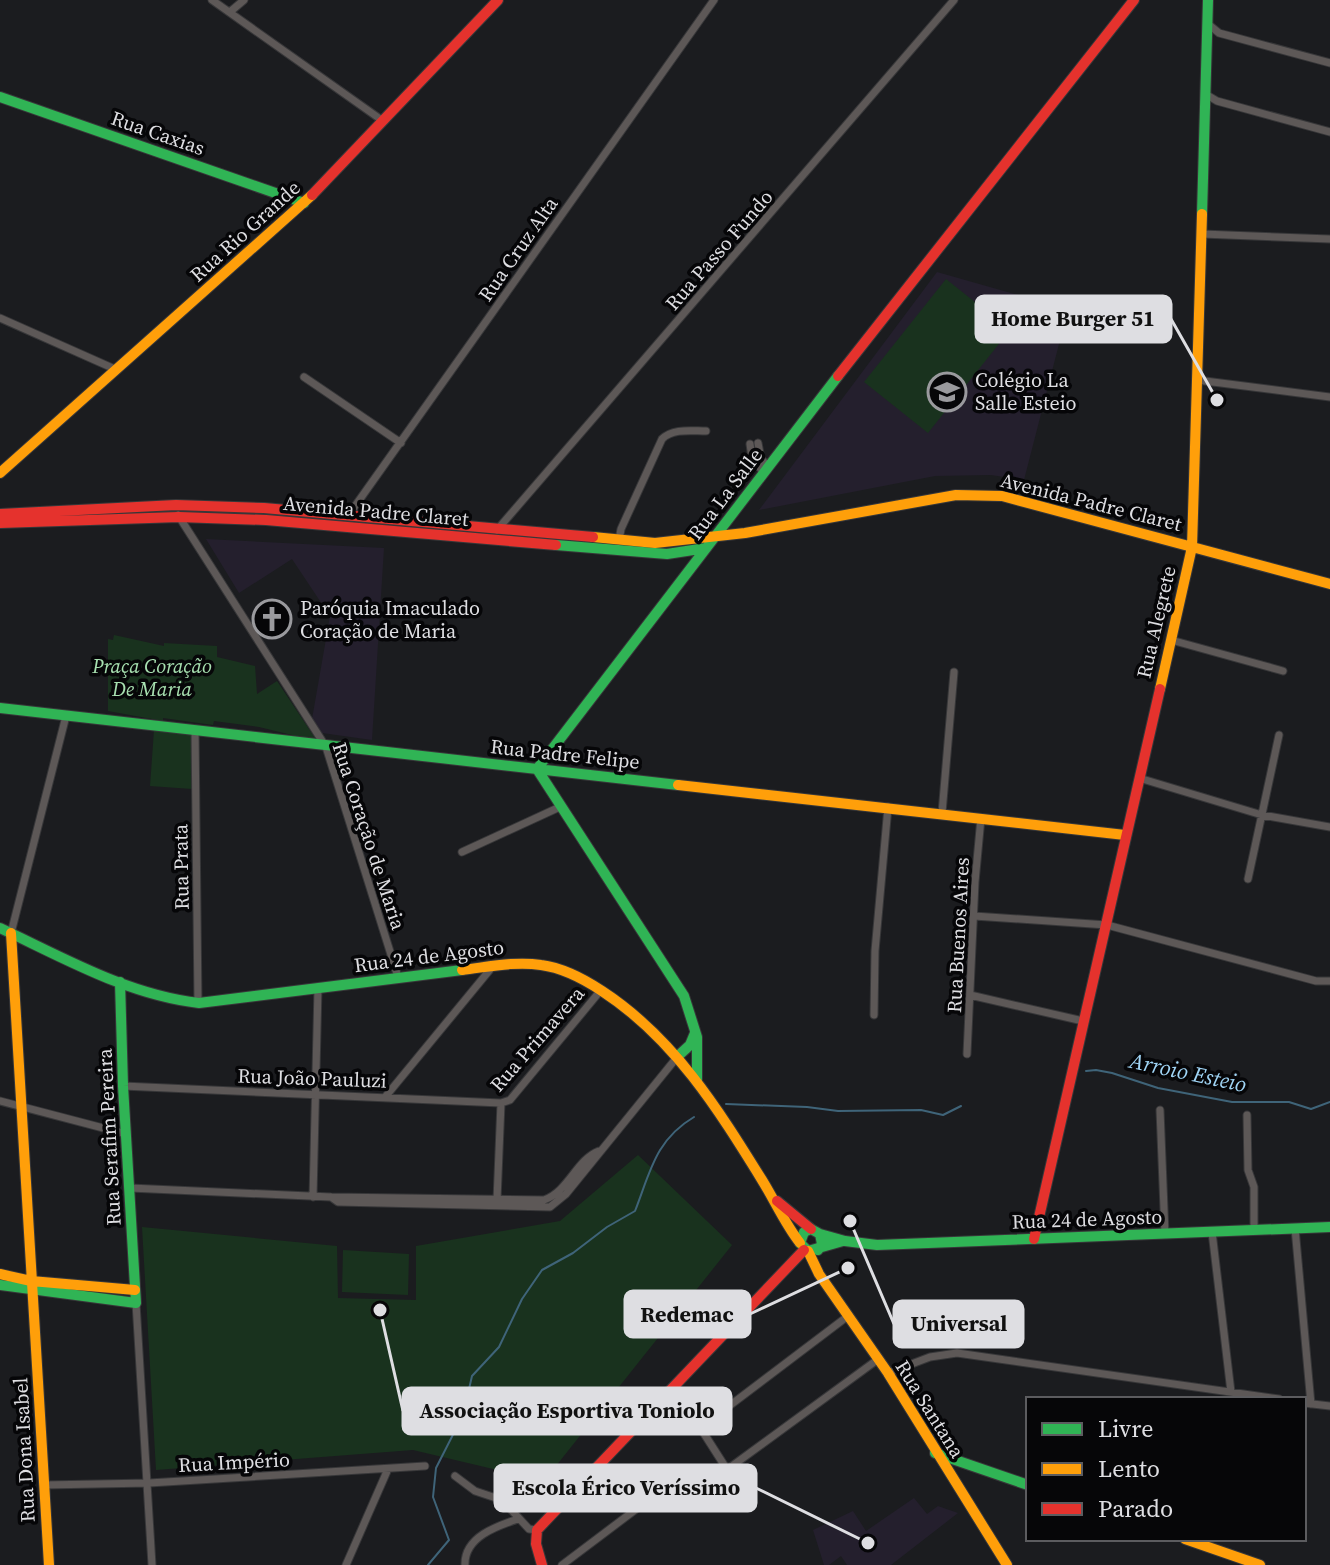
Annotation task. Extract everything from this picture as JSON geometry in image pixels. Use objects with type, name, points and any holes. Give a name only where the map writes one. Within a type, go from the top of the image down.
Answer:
[{"type":"street","points":[[212,0],[383,121]]},
{"type":"street","points":[[231,11],[244,0]]},
{"type":"street","name":"Rua Rio Grande","points":[[0,473],[304,203],[498,0]]},
{"type":"street","name":"Rua Cruz Alta","points":[[348,516],[714,0]]},
{"type":"street","name":"Rua Passo Fundo","points":[[501,532],[954,0]]},
{"type":"street","name":"Rua La Salle","points":[[537,769],[884,316],[1134,0]]},
{"type":"street","name":"Rua Alegrete","points":[[1034,1239],[1192,547],[1208,0]]},
{"type":"street","points":[[1208,24],[1219,33],[1330,63]]},
{"type":"street","points":[[1207,95],[1217,101],[1330,132]]},
{"type":"street","name":"Rua Caxias","points":[[0,97],[304,203]]},
{"type":"street","points":[[1202,234],[1330,239]]},
{"type":"street","points":[[0,318],[117,370]]},
{"type":"street","points":[[304,377],[401,443]]},
{"type":"street","points":[[1197,380],[1330,397]]},
{"type":"street","points":[[619,540],[621,529],[662,439],[668,433],[706,431]]},
{"type":"street","points":[[754,443],[752,458],[766,470]]},
{"type":"street","name":"Avenida Padre Claret","points":[[0,523],[179,517],[672,542],[745,533],[931,499],[976,494],[1024,500],[1330,584]]},
{"type":"street","name":"Avenida Padre Claret","points":[[0,514],[176,505],[348,516],[471,532]]},
{"type":"street","name":"Rua Coração de Maria","points":[[176,505],[179,517],[326,747],[398,977]]},
{"type":"street","name":"Avenida Padre Claret","points":[[501,532],[667,554],[706,548],[745,533]]},
{"type":"street","points":[[1171,640],[1283,671]]},
{"type":"street","points":[[942,813],[954,672]]},
{"type":"street","name":"Rua Padre Felipe","points":[[0,708],[1125,835]]},
{"type":"street","name":"Rua Dona Isabel","points":[[49,1565],[11,933],[66,716]]},
{"type":"street","name":"Rua Prata","points":[[195,730],[198,1003]]},
{"type":"street","points":[[1248,879],[1279,735]]},
{"type":"street","points":[[537,769],[684,996],[695,1033],[699,1066],[697,1080]]},
{"type":"street","points":[[1139,778],[1262,815],[1330,827]]},
{"type":"street","points":[[462,852],[562,806]]},
{"type":"street","points":[[874,1015],[875,951],[888,807]]},
{"type":"street","name":"Rua Buenos Aires","points":[[967,1054],[981,818]]},
{"type":"street","points":[[974,916],[1107,925],[1316,981],[1330,981]]},
{"type":"street","name":"Rua 24 de Agosto","points":[[0,928],[120,982],[167,998],[198,1003],[493,966],[529,963],[570,972],[643,1020],[678,1056],[697,1080],[772,1197],[786,1227],[809,1249],[845,1241]]},
{"type":"street","points":[[386,1096],[493,966]]},
{"type":"street","name":"Rua Serafim Pereira","points":[[120,982],[136,1303]]},
{"type":"street","points":[[313,1197],[318,988]]},
{"type":"street","name":"Rua Primavera","points":[[498,1202],[501,1103],[510,1100],[601,990]]},
{"type":"street","points":[[970,995],[1083,1021]]},
{"type":"street","points":[[130,1188],[498,1202],[550,1207],[566,1194],[690,1045],[695,1033]]},
{"type":"street","name":"Rua João Pauluzi","points":[[123,1086],[501,1103]]},
{"type":"street","points":[[0,1101],[126,1134]]},
{"type":"street","points":[[1160,1110],[1165,1234]]},
{"type":"street","points":[[1247,1115],[1248,1170],[1254,1187],[1254,1230]]},
{"type":"street","points":[[498,1202],[544,1200],[554,1195],[590,1154],[599,1151]]},
{"type":"street","name":"Rua 24 de Agosto","points":[[772,1197],[816,1232],[845,1241],[877,1245],[1330,1227]]},
{"type":"street","points":[[1295,1228],[1308,1403],[1330,1406]]},
{"type":"street","points":[[542,1565],[536,1544],[537,1530],[809,1249],[823,1240],[816,1232],[801,1235],[809,1249]]},
{"type":"street","points":[[1212,1232],[1231,1392]]},
{"type":"street","name":"Rua Santana","points":[[809,1249],[819,1274],[888,1373],[1007,1565]]},
{"type":"street","points":[[0,1274],[32,1286],[136,1303],[152,1565]]},
{"type":"street","points":[[0,1285],[135,1290]]},
{"type":"street","points":[[848,1316],[704,1425],[703,1432],[726,1468],[877,1360]]},
{"type":"street","points":[[888,1373],[930,1357],[957,1353],[1265,1397]]},
{"type":"street","points":[[935,1453],[1026,1484]]},
{"type":"street","name":"Rua Império","points":[[44,1485],[149,1483],[425,1466]]},
{"type":"street","points":[[346,1565],[388,1469]]},
{"type":"street","points":[[455,1476],[475,1491],[502,1500],[529,1529],[537,1530]]},
{"type":"street","points":[[562,1565],[643,1504]]},
{"type":"street","points":[[465,1565],[465,1557],[487,1530],[518,1519]]},
{"type":"street","points":[[1191,1541],[1260,1565]]},
{"type":"shaded area","name":"Colégio La Salle Esteio","points":[[937,272],[1068,309],[1024,480],[991,475],[935,476],[759,510]]},
{"type":"shaded area","points":[[206,539],[384,548],[372,740],[322,733],[312,719],[330,616],[292,559],[239,593]]},
{"type":"shaded area","points":[[914,1498],[927,1514],[938,1506],[958,1513],[891,1565],[847,1565],[841,1556],[824,1565],[813,1530],[853,1511],[866,1531]]},
{"type":"green space","points":[[946,279],[1010,330],[928,433],[864,382]]},
{"type":"green space","name":"Praça Coração De Maria","points":[[114,635],[164,646],[164,643],[217,646],[217,657],[255,666],[257,694],[277,681],[317,741],[259,727],[214,721],[213,725],[163,718],[163,721],[108,711],[108,639],[113,640]]},
{"type":"green space","points":[[154,730],[193,733],[192,789],[150,786]]},
{"type":"green space","points":[[638,1155],[732,1245],[544,1481],[413,1450],[156,1470],[142,1227],[337,1246],[338,1298],[416,1300],[416,1246],[560,1221]]},
{"type":"green space","points":[[343,1250],[409,1254],[408,1295],[342,1292]]},
{"type":"waterway","name":"Arroio Esteio","points":[[1086,1071],[1112,1073],[1158,1088],[1232,1102],[1289,1102],[1311,1109],[1330,1102]]},
{"type":"waterway","name":"Arroio Esteio","points":[[726,1104],[838,1111],[921,1110],[943,1115],[961,1106]]},
{"type":"waterway","name":"Arroio Esteio","points":[[428,1565],[449,1540],[433,1497],[436,1468],[463,1415],[472,1376],[499,1347],[522,1299],[542,1270],[635,1211],[662,1147],[670,1136],[694,1117]]},
{"type":"traffic: fast","points":[[1202,214],[1208,0]]},
{"type":"traffic: fast","points":[[0,97],[304,203]]},
{"type":"traffic: fast","points":[[537,769],[838,376]]},
{"type":"traffic: fast","points":[[556,545],[667,554],[706,548]]},
{"type":"traffic: fast","points":[[0,708],[678,785]]},
{"type":"traffic: fast","points":[[537,769],[684,996],[697,1037],[697,1080]]},
{"type":"traffic: fast","points":[[0,928],[122,984],[199,1003],[462,970]]},
{"type":"traffic: fast","points":[[0,1285],[136,1303],[120,982]]},
{"type":"traffic: fast","points":[[678,1056],[690,1045],[695,1033]]},
{"type":"traffic: fast","points":[[820,1234],[877,1245],[1330,1227]]},
{"type":"traffic: fast","points":[[818,1250],[822,1244],[820,1234],[811,1229],[804,1232],[800,1243],[808,1251],[843,1241]]},
{"type":"traffic: fast","points":[[935,1453],[1026,1484]]},
{"type":"traffic: slow","points":[[0,473],[312,195]]},
{"type":"traffic: slow","points":[[1160,689],[1192,547],[1202,214]]},
{"type":"traffic: slow","points":[[593,537],[655,543],[745,533],[956,495],[1002,496],[1330,584]]},
{"type":"traffic: slow","points":[[678,785],[1125,835]]},
{"type":"traffic: slow","points":[[11,933],[49,1565]]},
{"type":"traffic: slow","points":[[462,970],[511,964],[549,966],[588,982],[628,1010],[673,1053],[711,1101],[800,1243]]},
{"type":"traffic: slow","points":[[808,1251],[819,1274],[888,1373],[1007,1565]]},
{"type":"traffic: slow","points":[[0,1274],[31,1281],[135,1290]]},
{"type":"traffic: slow","points":[[1191,1541],[1260,1565]]},
{"type":"traffic: jam","points":[[312,195],[498,0]]},
{"type":"traffic: jam","points":[[838,376],[1134,0]]},
{"type":"traffic: jam","points":[[0,514],[176,505],[264,508],[593,537]]},
{"type":"traffic: jam","points":[[0,523],[179,517],[266,520],[556,545]]},
{"type":"traffic: jam","points":[[1034,1239],[1160,689]]},
{"type":"traffic: jam","points":[[777,1201],[811,1229]]},
{"type":"traffic: jam","points":[[542,1565],[536,1544],[537,1530],[804,1250]]},
{"type":"place","name":"Colégio La Salle Esteio","points":[[947,392]]},
{"type":"place","name":"Home Burger 51","points":[[1217,400]]},
{"type":"place","name":"Paróquia Imaculado Coração de Maria","points":[[272,619]]},
{"type":"place","name":"Universal","points":[[850,1221]]},
{"type":"place","name":"Redemac","points":[[848,1268]]},
{"type":"place","name":"Associação Esportiva Toniolo","points":[[380,1310]]},
{"type":"place","name":"Escola Érico Veríssimo","points":[[868,1543]]}]
